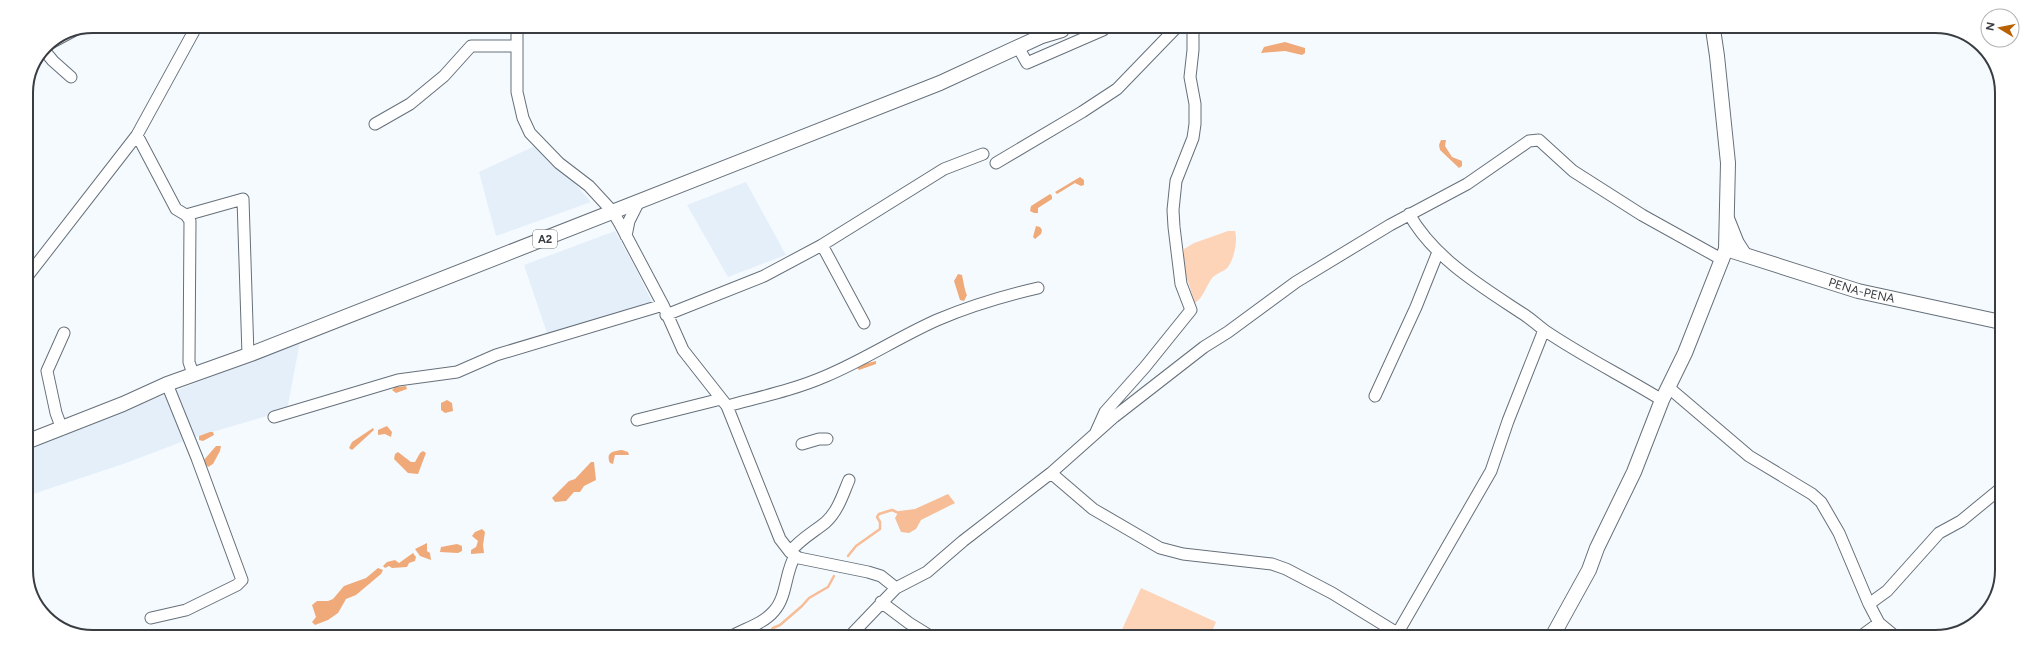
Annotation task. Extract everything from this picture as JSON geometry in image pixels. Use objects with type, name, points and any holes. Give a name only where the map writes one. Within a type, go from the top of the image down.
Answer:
[{"type":"main road","name":"A2","points":[[33,439],[62,429],[167,384],[248,355],[940,83],[1018,47],[1039,33]]},
{"type":"main road","points":[[1555,630],[1589,570],[1597,548],[1634,472],[1665,394],[1684,353],[1725,254],[1728,216],[1728,156],[1718,63],[1713,33]]},
{"type":"main road","name":"PENA-PENA","points":[[1725,254],[1747,256],[1858,291],[1995,321]]},
{"type":"street","points":[[33,268],[137,135],[193,33]]},
{"type":"street","points":[[517,33],[517,92],[523,118],[530,132],[559,162],[589,186],[612,212],[665,310],[683,350],[724,402],[778,533],[793,554],[812,562],[881,576],[896,588]]},
{"type":"street","points":[[1018,47],[1027,63],[1095,33]]},
{"type":"street","points":[[996,163],[1082,112],[1117,89],[1171,33]]},
{"type":"street","points":[[1095,434],[1098,423],[1105,412],[1145,367],[1191,310],[1181,284],[1173,210],[1176,181],[1193,138],[1195,124],[1195,104],[1190,77],[1193,33]]},
{"type":"street","points":[[375,124],[410,104],[444,76],[471,46],[516,46]]},
{"type":"street","points":[[47,54],[71,77]]},
{"type":"street","points":[[137,135],[176,209],[186,215],[190,221],[189,362],[193,374]]},
{"type":"street","points":[[855,630],[896,588],[927,572],[963,541],[1051,473],[1114,417],[1204,347],[1228,332],[1296,282],[1409,214],[1467,184],[1529,141],[1539,140],[1573,171],[1642,215],[1725,254]]},
{"type":"street","points":[[274,417],[398,380],[457,372],[496,355],[665,310],[764,276],[822,245],[944,169],[983,154]]},
{"type":"street","points":[[186,215],[243,199],[248,355]]},
{"type":"street","points":[[626,236],[628,221],[639,201]]},
{"type":"street","points":[[1409,214],[1416,227],[1438,252],[1479,285],[1522,313],[1544,330],[1665,394],[1749,456],[1812,494],[1821,502],[1839,534],[1869,604],[1879,623],[1888,630]]},
{"type":"street","points":[[1728,216],[1738,242],[1747,256]]},
{"type":"street","points":[[822,245],[864,323]]},
{"type":"street","points":[[1375,396],[1416,307],[1438,252]]},
{"type":"street","points":[[637,420],[796,387],[825,377],[879,351],[903,336],[937,320],[991,299],[1038,288]]},
{"type":"street","points":[[1402,630],[1491,471],[1508,421],[1544,330]]},
{"type":"street","points":[[62,429],[56,413],[47,370],[64,333]]},
{"type":"street","points":[[151,618],[186,610],[237,585],[242,580],[197,458],[167,384]]},
{"type":"street","points":[[802,444],[819,439],[827,439]]},
{"type":"street","points":[[1051,473],[1094,509],[1160,548],[1183,554],[1272,564],[1332,592],[1391,630]]},
{"type":"street","points":[[746,630],[757,624],[774,611],[781,599],[796,545],[827,521],[834,512],[849,480]]},
{"type":"street","points":[[1869,604],[1887,591],[1939,533],[1961,521],[1995,493]]},
{"type":"street","points":[[881,602],[920,630]]},
{"type":"street","points":[[1870,630],[1879,623]]},
{"type":"shaded area","points":[[1285,42],[1305,48],[1305,53],[1302,55],[1285,51],[1261,53],[1264,47]]},
{"type":"shaded area","points":[[1441,140],[1446,140],[1445,146],[1452,157],[1462,161],[1462,166],[1459,168],[1440,150],[1439,145]]},
{"type":"shaded area","points":[[537,145],[569,177],[591,202],[496,236],[479,172]]},
{"type":"shaded area","points":[[1080,177],[1084,180],[1084,185],[1081,186],[1075,183],[1057,194],[1055,192]]},
{"type":"shaded area","points":[[746,182],[786,255],[728,277],[687,205]]},
{"type":"shaded area","points":[[1050,194],[1052,199],[1038,208],[1038,213],[1030,211],[1031,206]]},
{"type":"shaded area","points":[[1036,226],[1040,227],[1042,230],[1041,234],[1035,239],[1033,237]]},
{"type":"shaded area","points":[[615,231],[654,306],[548,336],[524,265]]},
{"type":"shaded area","points":[[1228,231],[1235,231],[1236,235],[1235,250],[1230,264],[1226,269],[1212,278],[1203,295],[1195,303],[1184,269],[1184,249],[1194,243]]},
{"type":"shaded area","points":[[958,274],[962,275],[967,295],[964,301],[960,300],[954,281]]},
{"type":"shaded area","points":[[300,342],[287,410],[192,438],[126,463],[33,494],[33,446]]},
{"type":"shaded area","points":[[876,361],[876,364],[859,370],[857,368],[859,365]]},
{"type":"shaded area","points":[[406,386],[407,389],[396,393],[392,390],[395,387]]},
{"type":"shaded area","points":[[447,400],[452,403],[453,411],[445,413],[441,410],[441,403]]},
{"type":"shaded area","points":[[387,426],[392,432],[391,437],[385,434],[378,435],[378,430]]},
{"type":"shaded area","points":[[373,428],[374,430],[352,450],[349,448],[352,442]]},
{"type":"shaded area","points":[[213,432],[214,435],[203,441],[199,440],[199,436]]},
{"type":"shaded area","points":[[216,446],[221,446],[220,451],[213,464],[208,467],[203,461]]},
{"type":"shaded area","points":[[622,450],[628,452],[629,455],[615,455],[613,464],[610,463],[609,454]]},
{"type":"shaded area","points":[[423,451],[426,453],[418,474],[408,473],[394,459],[395,454],[398,452],[411,462],[415,462],[420,453]]},
{"type":"shaded area","points":[[591,462],[594,462],[596,480],[584,486],[580,492],[574,492],[566,501],[555,502],[552,498],[569,481],[575,479]]},
{"type":"shaded area","points":[[948,494],[955,503],[921,520],[916,529],[909,533],[901,532],[895,518],[899,511],[915,509]]},
{"type":"shaded area","points":[[482,529],[485,532],[483,545],[484,553],[471,554],[471,550],[476,547],[478,541],[472,536],[475,532]]},
{"type":"shaded area","points":[[427,543],[427,551],[430,553],[431,560],[420,556],[415,549]]},
{"type":"shaded area","points":[[457,544],[462,546],[462,551],[458,553],[440,552],[441,547]]},
{"type":"shaded area","points":[[413,553],[416,557],[415,561],[409,563],[407,567],[392,568],[389,566],[385,568],[383,566],[387,562],[395,560],[399,563]]},
{"type":"shaded area","points":[[378,568],[383,570],[381,574],[356,595],[346,599],[338,613],[328,620],[315,625],[312,622],[316,617],[312,605],[317,601],[328,601],[333,599],[344,586],[366,578]]},
{"type":"shaded area","points":[[1141,588],[1216,622],[1213,630],[1122,630]]},
{"type":"waterway","points":[[848,556],[856,546],[880,529],[880,522],[877,517],[879,514],[892,510],[901,514]]},
{"type":"waterway","points":[[771,630],[780,625],[809,598],[828,587],[834,576]]}]
